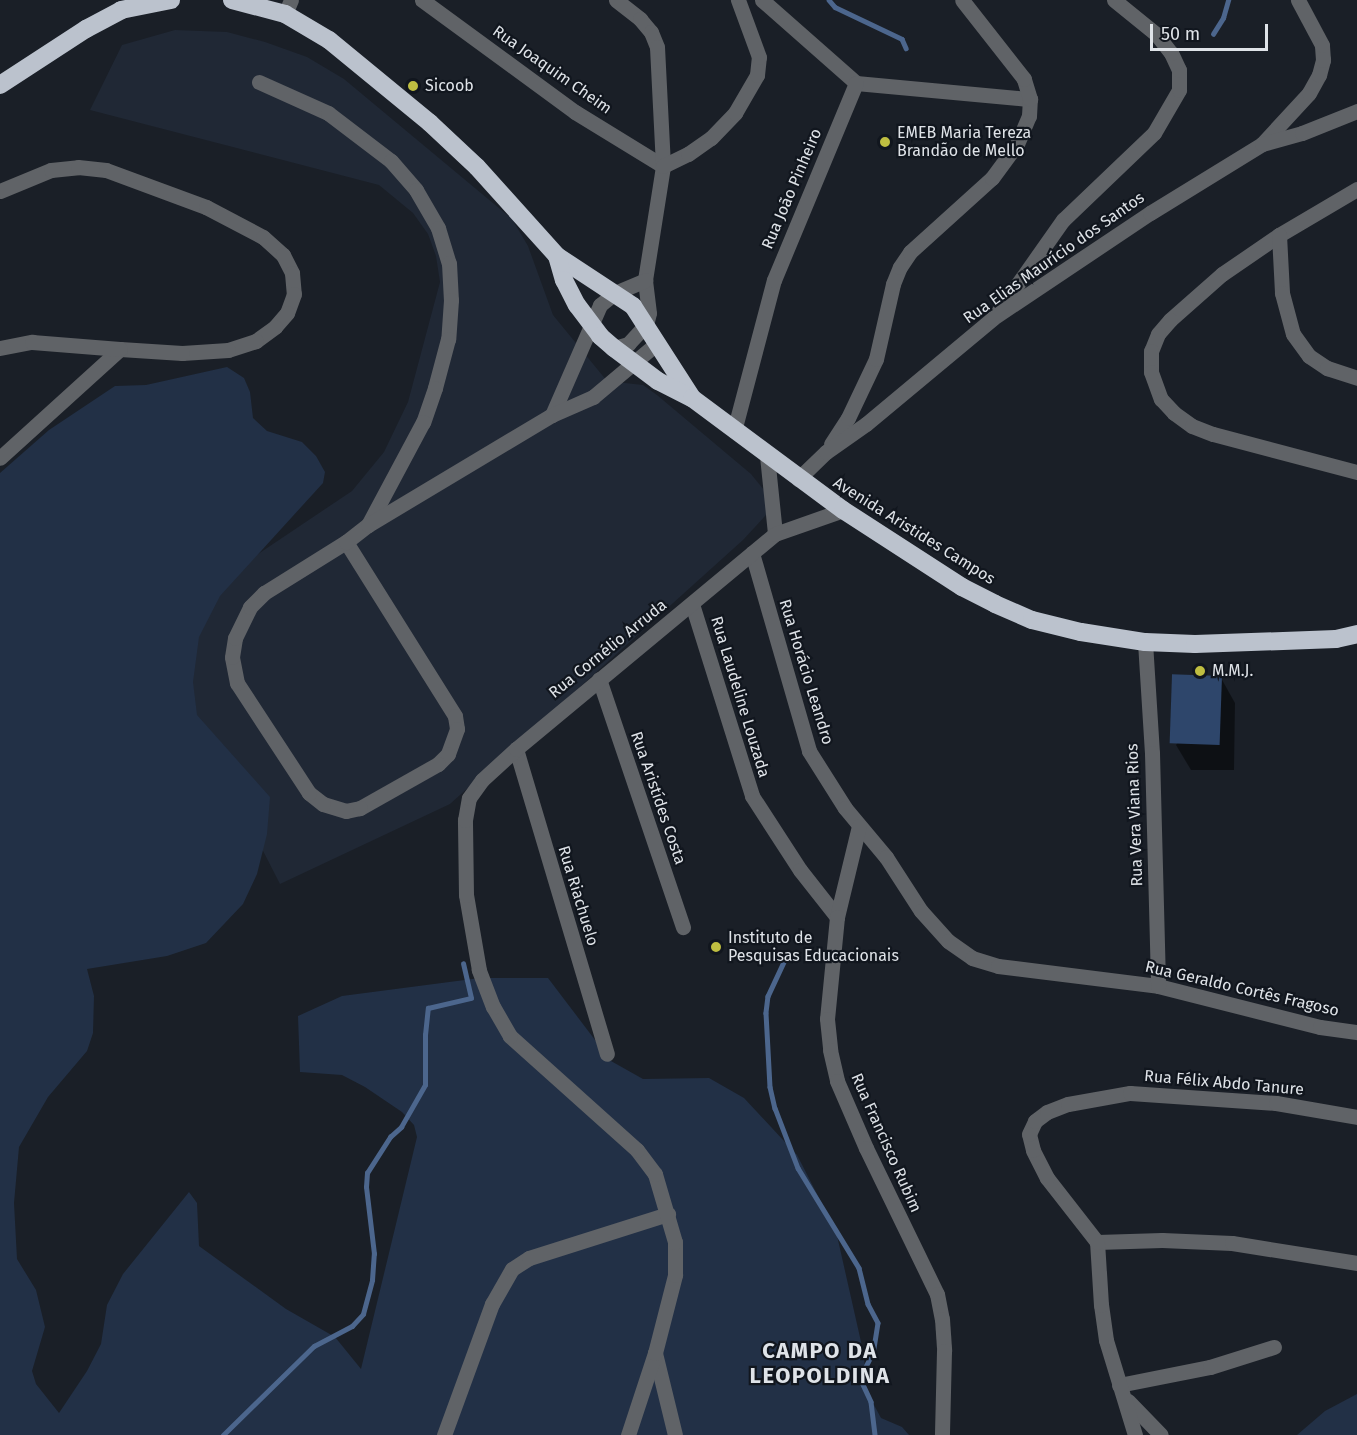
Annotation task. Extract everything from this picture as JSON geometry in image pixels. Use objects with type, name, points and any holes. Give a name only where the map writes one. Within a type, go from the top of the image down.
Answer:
[{"type":"highway","points":[[0,85],[125,5],[171,0]]},
{"type":"highway","name":"Avenida Aristides Campos","points":[[232,0],[288,7],[430,123],[477,167],[557,256],[633,306],[692,398]]},
{"type":"highway","name":"Avenida Aristides Campos","points":[[557,256],[569,290],[591,325],[634,364],[658,381],[692,398],[798,479],[843,510],[962,587],[995,604],[1032,620],[1081,632],[1145,642],[1195,644],[1336,639],[1357,634]]},
{"type":"street","name":"Rua Joaquim Cheim","points":[[422,0],[575,112],[663,166]]},
{"type":"street","points":[[615,348],[628,344],[646,325],[649,313],[645,280],[663,166],[657,47],[651,32],[640,19],[616,0]]},
{"type":"street","points":[[663,166],[688,154],[711,138],[735,113],[758,75],[759,57],[738,0]]},
{"type":"street","points":[[762,0],[856,83],[1030,99]]},
{"type":"street","points":[[826,452],[848,418],[872,368],[892,284],[900,267],[910,252],[992,178],[1007,160],[1024,129],[1030,99],[1024,79],[1012,60],[963,0]]},
{"type":"street","points":[[993,318],[1063,220],[1154,133],[1179,90],[1179,70],[1171,53],[1156,34],[1114,0]]},
{"type":"street","points":[[1262,144],[1309,93],[1319,75],[1323,60],[1322,45],[1298,0]]},
{"type":"street","points":[[259,82],[328,113],[391,160],[417,190],[438,228],[449,262],[451,300],[448,339],[435,388],[423,422],[368,525]]},
{"type":"street","name":"Rua João Pinheiro","points":[[734,431],[774,280],[856,83]]},
{"type":"street","name":"Rua Elias Maurício dos Santos","points":[[798,479],[826,452],[866,424],[993,318],[1150,213],[1262,144],[1302,133],[1357,111]]},
{"type":"street","points":[[0,191],[51,170],[78,167],[106,170],[206,207],[263,237],[283,255],[292,273],[294,294],[287,313],[275,327],[256,341],[228,350],[182,353],[32,342],[0,348]]},
{"type":"street","points":[[1357,189],[1279,235],[1222,274],[1170,320],[1158,334],[1151,351],[1151,372],[1161,399],[1192,426],[1213,434],[1357,472]]},
{"type":"street","points":[[1279,235],[1282,293],[1293,334],[1309,356],[1327,368],[1357,378]]},
{"type":"street","points":[[552,416],[600,305],[615,293],[645,280]]},
{"type":"street","points":[[346,542],[455,716],[457,729],[448,754],[438,764],[360,808],[346,811],[323,804],[309,793],[237,682],[232,657],[235,638],[242,621],[264,593],[346,542],[368,525],[552,416],[593,397],[656,344]]},
{"type":"street","points":[[0,458],[120,349]]},
{"type":"street","points":[[767,456],[775,534]]},
{"type":"street","name":"Rua Cornélio Arruda","points":[[668,1214],[655,1174],[637,1150],[510,1036],[493,1007],[479,970],[466,896],[465,820],[470,798],[482,780],[516,749],[775,534],[843,510]]},
{"type":"street","name":"Rua Horácio Leandro","points":[[752,552],[810,751],[824,777],[859,826]]},
{"type":"street","name":"Rua Laudeline Louzada","points":[[692,604],[752,796],[800,870],[837,917]]},
{"type":"street","name":"Rua Vera Viana Rios","points":[[1145,642],[1152,753],[1158,986]]},
{"type":"street","name":"Rua Aristídes Costa","points":[[599,680],[682,927]]},
{"type":"street","name":"Rua Riachuelo","points":[[516,749],[606,1054]]},
{"type":"street","name":"Rua Francisco Rubim","points":[[859,826],[837,917],[827,1019],[830,1050],[837,1082],[861,1138],[937,1294],[945,1351],[942,1435]]},
{"type":"street","name":"Rua Geraldo Cortês Fragoso","points":[[859,826],[886,857],[921,911],[948,941],[972,958],[998,966],[1158,986],[1320,1028],[1357,1032]]},
{"type":"street","name":"Rua Félix Abdo Tanure","points":[[1098,1242],[1047,1178],[1033,1150],[1029,1134],[1035,1121],[1047,1112],[1068,1104],[1130,1093],[1276,1103],[1357,1117]]},
{"type":"street","points":[[444,1435],[492,1304],[512,1269],[529,1258],[668,1214],[675,1242],[675,1275],[655,1353],[628,1435]]},
{"type":"street","points":[[1135,1435],[1106,1340],[1101,1305],[1098,1242],[1161,1240],[1232,1243],[1357,1263]]},
{"type":"street","points":[[1123,1392],[1274,1347]]},
{"type":"street","points":[[655,1353],[675,1435]]},
{"type":"street","points":[[1123,1392],[1161,1435]]},
{"type":"shaded area","points":[[175,30],[227,32],[265,42],[307,57],[344,79],[512,219],[528,246],[553,315],[607,381],[643,385],[751,474],[768,495],[766,515],[743,540],[450,804],[280,884],[168,665],[182,627],[249,560],[352,491],[384,452],[408,402],[440,282],[436,256],[428,234],[413,213],[379,185],[90,110],[122,45]]},
{"type":"shaded area","points":[[227,367],[244,378],[250,392],[253,418],[267,431],[302,442],[316,456],[325,472],[323,483],[220,596],[199,637],[193,682],[197,715],[270,797],[267,834],[257,874],[243,904],[206,943],[167,956],[87,969],[94,996],[93,1033],[87,1051],[48,1097],[19,1147],[14,1203],[17,1259],[36,1290],[45,1327],[32,1371],[36,1384],[59,1413],[87,1371],[101,1344],[107,1305],[123,1274],[189,1192],[197,1203],[199,1246],[286,1309],[335,1337],[361,1369],[417,1137],[414,1125],[402,1112],[365,1087],[342,1075],[300,1072],[298,1016],[342,996],[480,978],[548,978],[611,1061],[643,1079],[709,1078],[744,1098],[797,1155],[836,1231],[864,1355],[866,1390],[881,1418],[902,1427],[909,1435],[0,1435],[0,473],[49,430],[115,386],[146,385]]},
{"type":"shaded area","points":[[1357,1394],[1357,1435],[1297,1435],[1325,1411]]},
{"type":"building","points":[[1172,674],[1222,676],[1220,745],[1170,743]]},
{"type":"waterway","points":[[829,0],[835,7],[902,39],[906,48]]},
{"type":"waterway","points":[[1213,34],[1223,18],[1228,0]]},
{"type":"waterway","points":[[785,960],[768,996],[766,1013],[770,1087],[775,1108],[798,1168],[859,1268],[868,1304],[878,1323],[873,1353],[860,1378],[871,1402],[875,1435]]},
{"type":"waterway","points":[[223,1435],[314,1346],[352,1326],[363,1314],[372,1280],[374,1254],[366,1187],[367,1173],[390,1137],[401,1127],[425,1085],[425,1035],[428,1008],[471,998],[463,964]]},
{"type":"place","name":"Sicoob","points":[[413,86]]},
{"type":"place","name":"EMEB Maria Tereza Brandão de Mello","points":[[885,142]]},
{"type":"place","name":"M.M.J.","points":[[1200,671]]},
{"type":"place","name":"Instituto de Pesquisas Educacionais","points":[[716,947]]},
{"type":"district","name":"CAMPO DA LEOPOLDINA","points":[[820,1362]]}]
